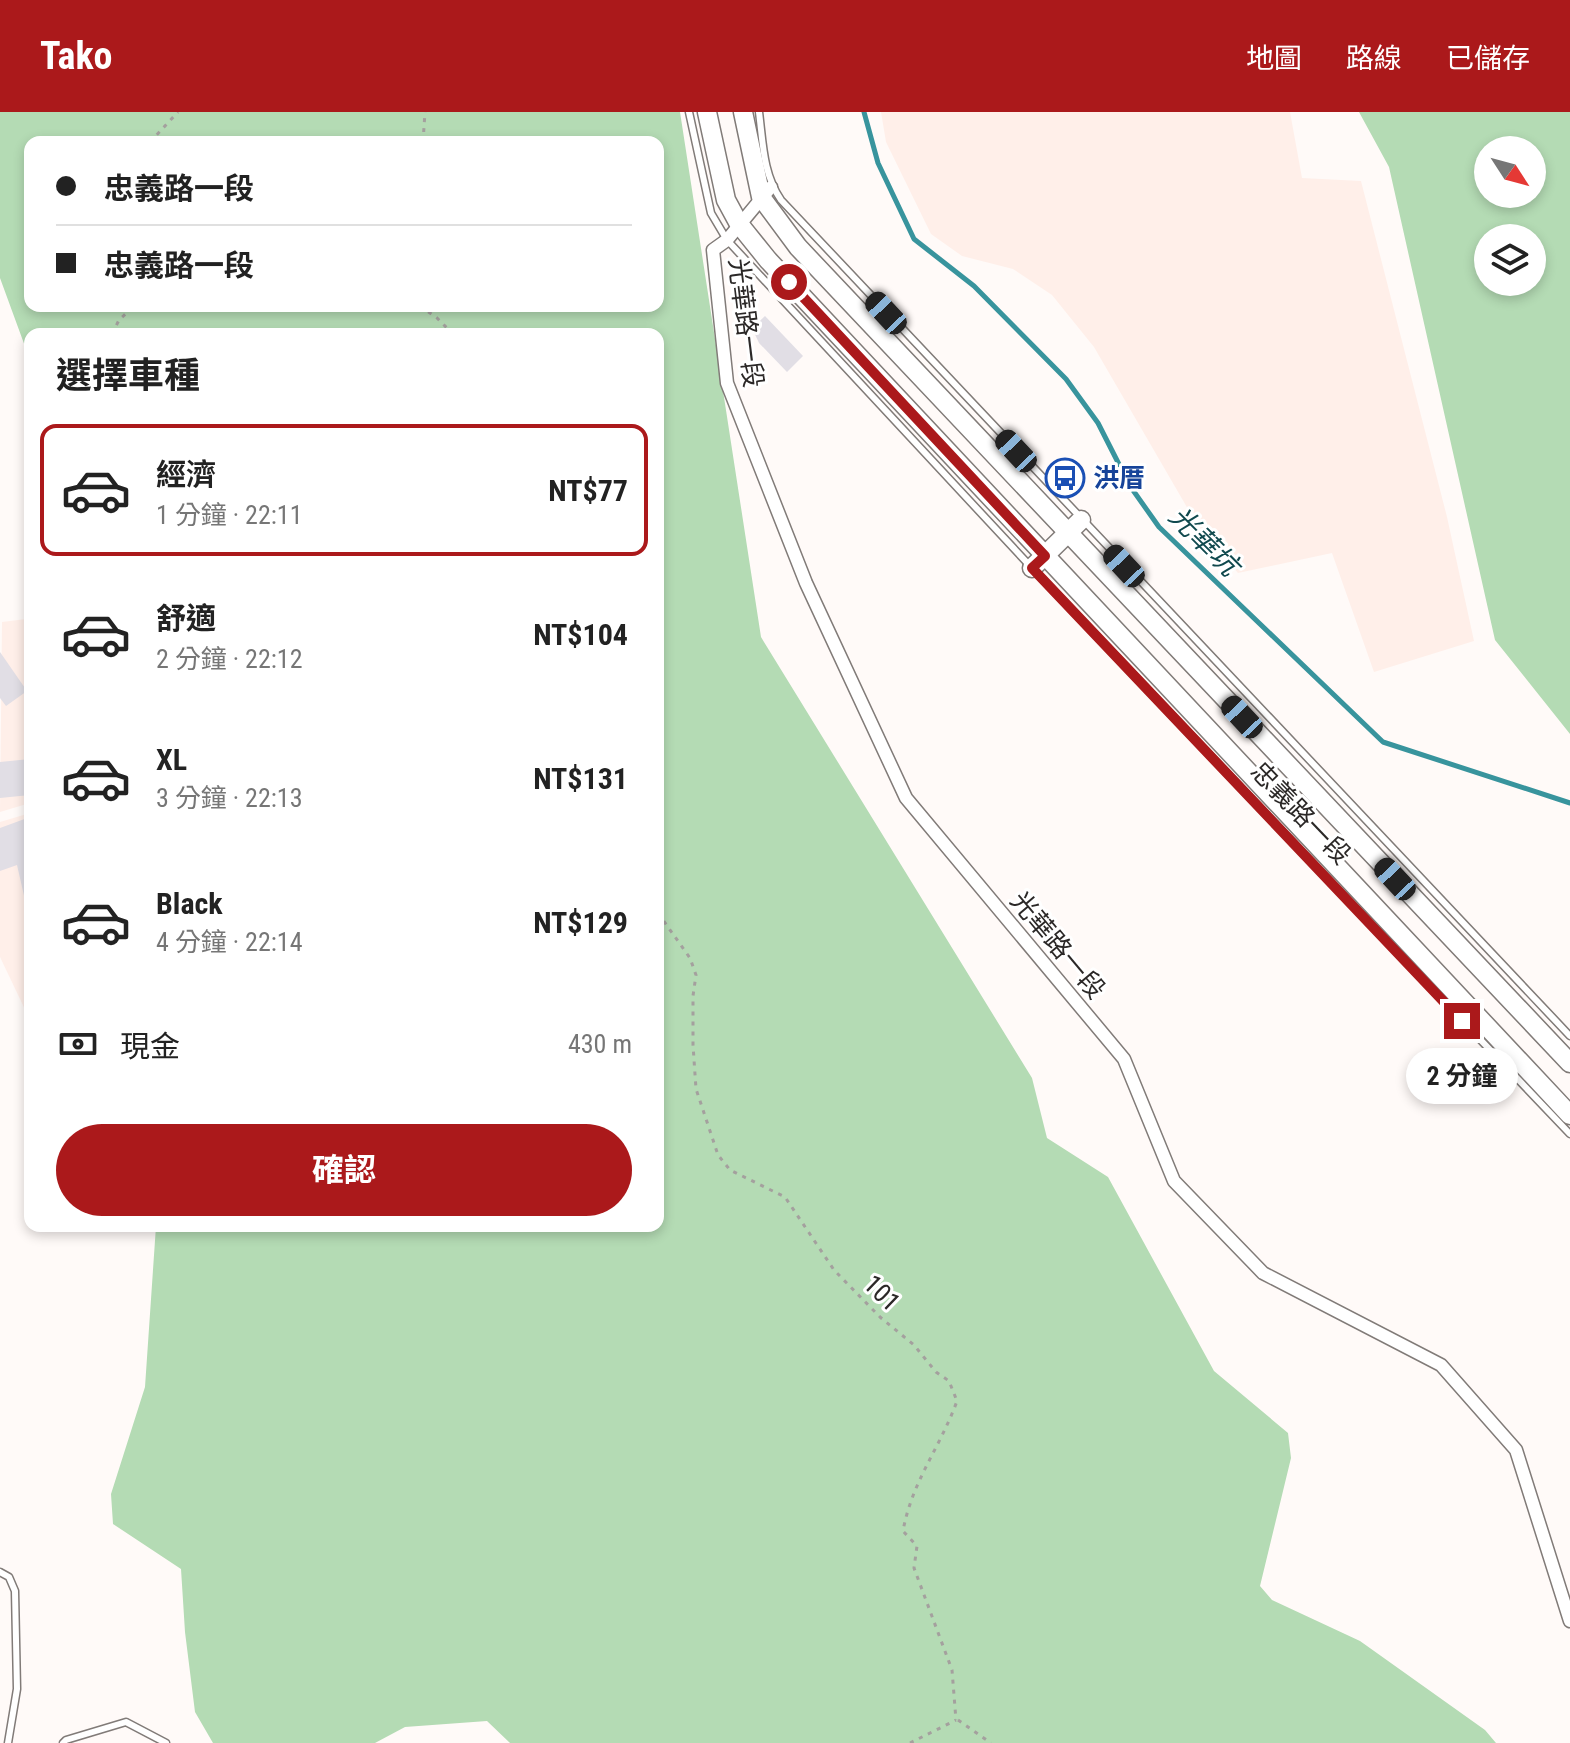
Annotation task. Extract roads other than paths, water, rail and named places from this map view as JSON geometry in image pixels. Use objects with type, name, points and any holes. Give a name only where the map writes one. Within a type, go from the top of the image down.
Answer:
[{"type":"main road","name":"忠義路一段","points":[[707,112],[726,200],[739,224],[768,260],[1039,562],[1570,1115]]},
{"type":"main road","name":"忠義路一段","points":[[743,112],[766,192],[808,258],[1570,1063]]},
{"type":"main road","points":[[1039,562],[1081,520]]},
{"type":"street","name":"光華路一段","points":[[766,192],[727,240],[713,250],[727,383],[806,583],[906,798],[1124,1059],[1174,1181],[1263,1273],[1441,1365],[1516,1450],[1570,1621]]},
{"type":"lane","name":"忠義路一段","points":[[689,112],[711,213],[727,240],[1039,562],[1570,1134]]},
{"type":"lane","name":"忠義路一段","points":[[759,112],[767,175],[766,192],[800,221],[1570,1036]]},
{"type":"lane","points":[[0,1572],[9,1577],[15,1591],[17,1689],[8,1743]]},
{"type":"lane","points":[[63,1743],[126,1722],[166,1743]]},
{"type":"waterway","name":"光華坑","points":[[864,112],[878,163],[914,239],[974,286],[1066,379],[1098,423],[1130,486],[1159,527],[1383,742],[1570,803]]},
{"type":"place","name":"洪厝","points":[[1065,478]]}]
